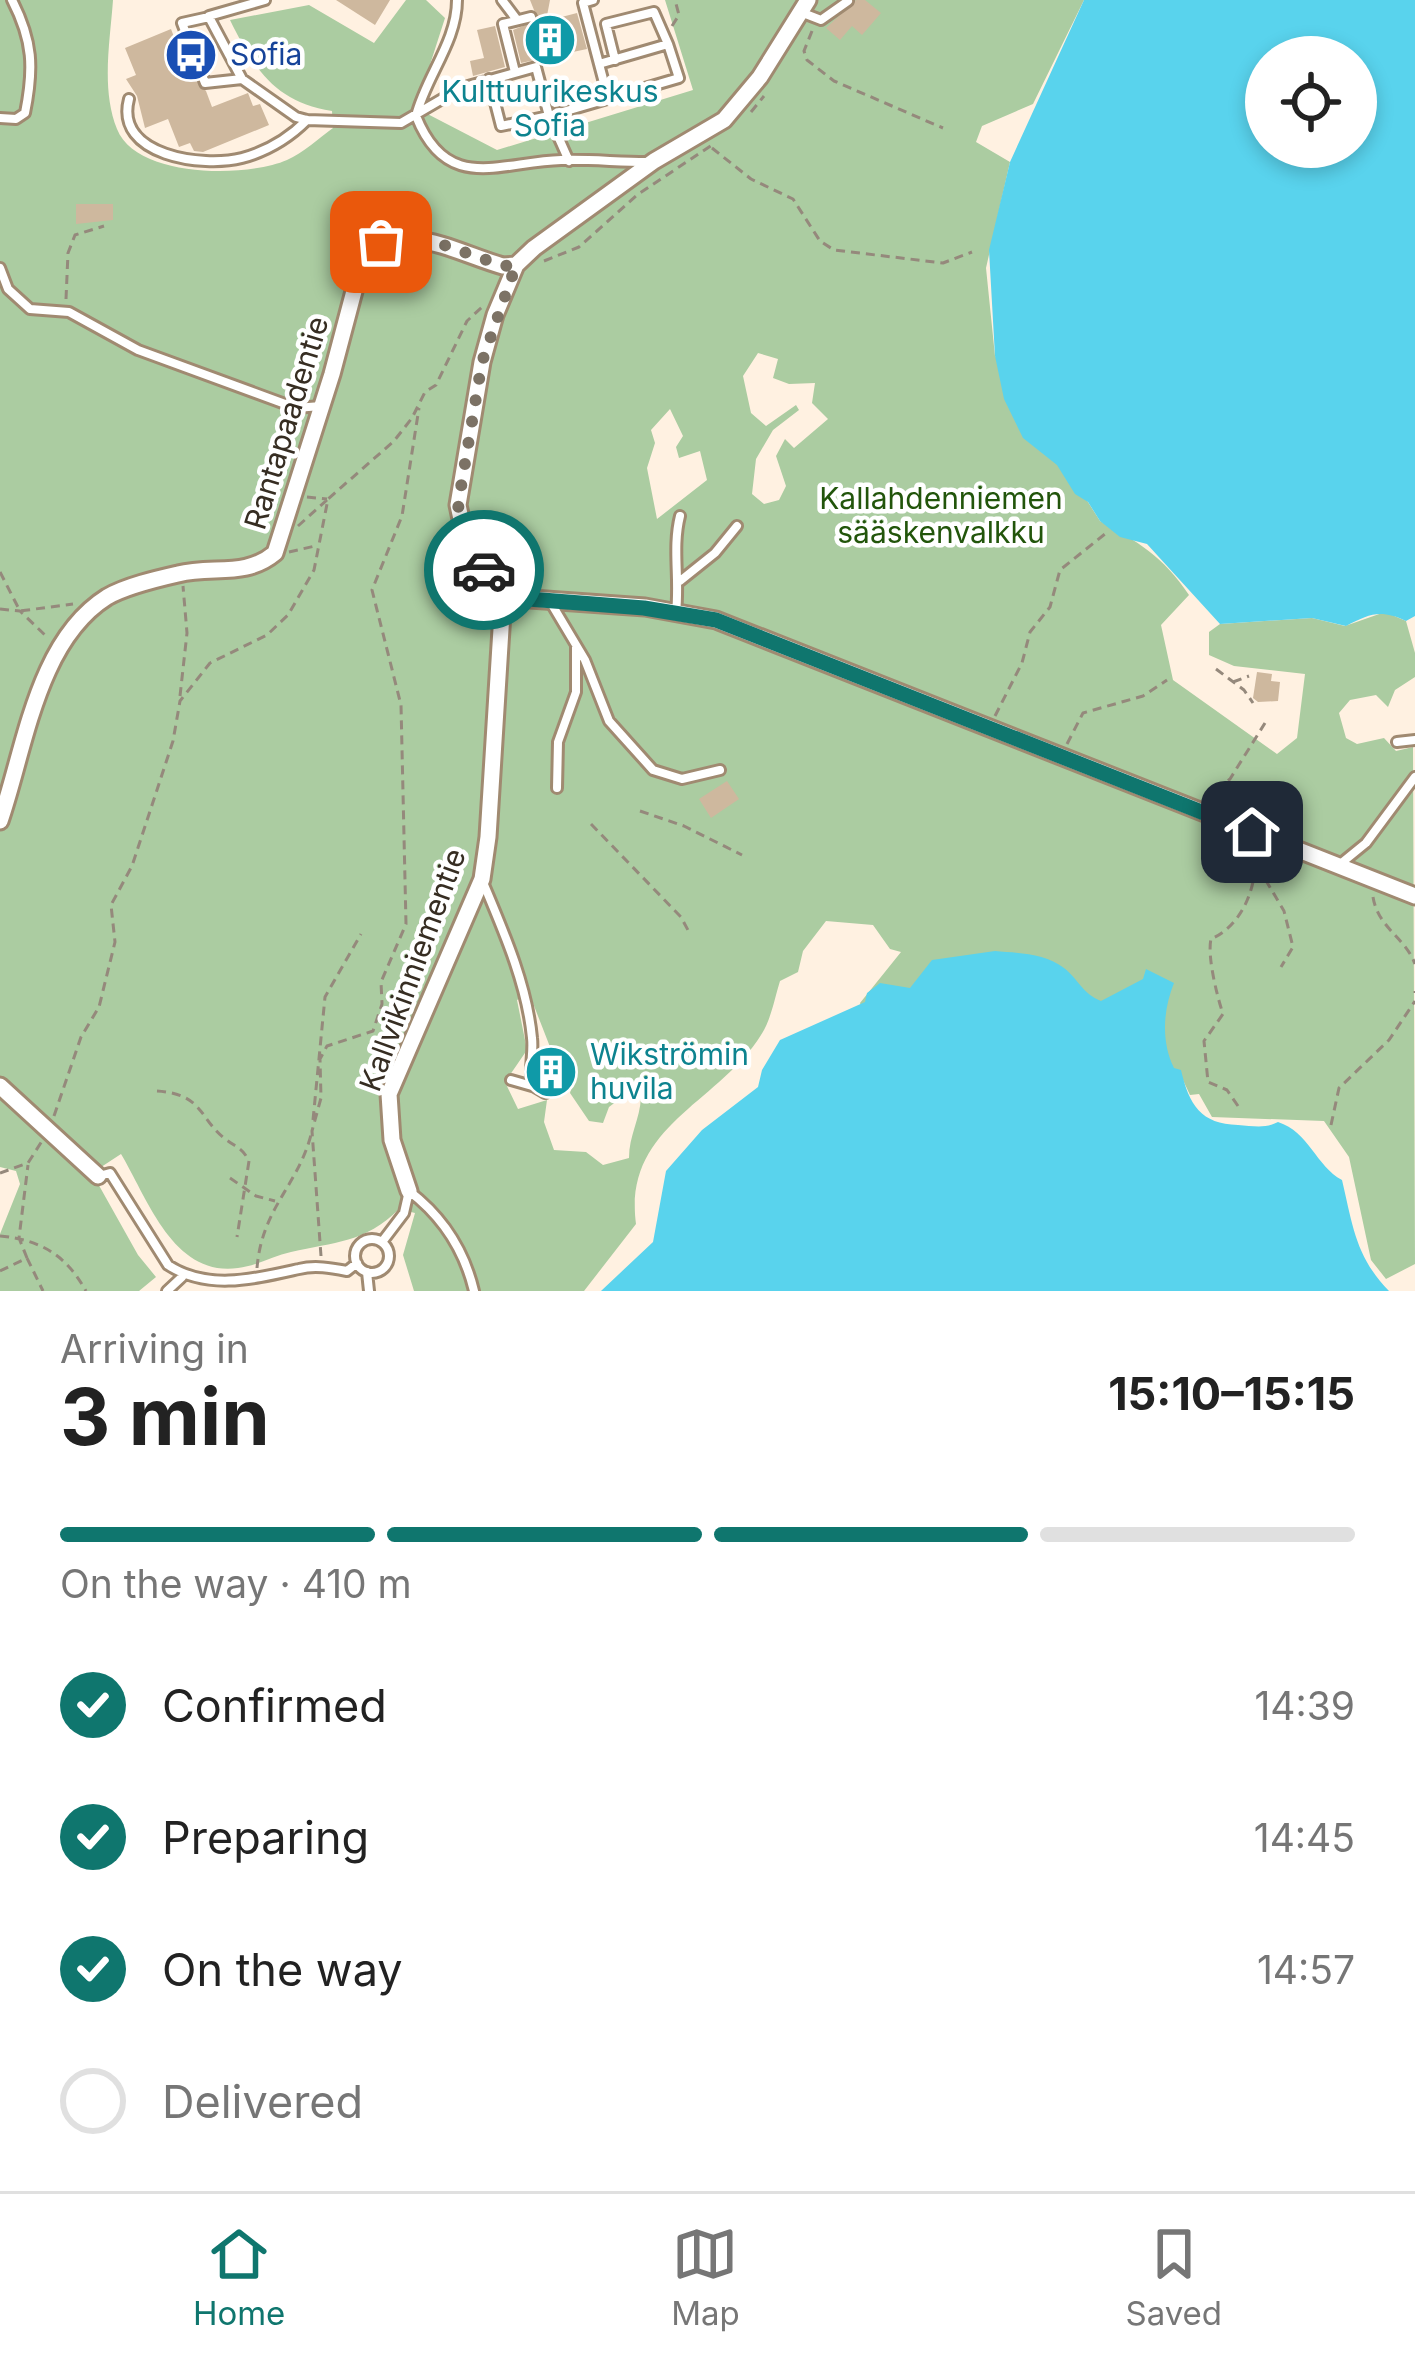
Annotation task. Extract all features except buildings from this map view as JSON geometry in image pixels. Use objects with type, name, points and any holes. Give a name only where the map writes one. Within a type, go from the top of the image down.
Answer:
[{"type":"street","points":[[803,4],[746,97],[724,120],[653,161],[516,265],[482,362],[458,505],[465,538],[503,597],[716,620],[1415,896]]},
{"type":"street","name":"Rantapaadentie","points":[[0,820],[39,697],[58,653],[83,616],[110,595],[182,573],[242,571],[278,547],[362,261],[370,249],[396,239],[412,240],[503,266],[516,265]]},
{"type":"street","name":"Kallvikinniementie","points":[[409,1191],[392,1140],[389,1094],[482,879],[503,597]]},
{"type":"street","points":[[0,1085],[102,1176]]},
{"type":"lane","points":[[0,118],[16,119],[25,113],[34,68],[30,41],[12,0]]},
{"type":"lane","points":[[242,79],[205,83],[182,23],[265,0]]},
{"type":"lane","points":[[416,116],[434,65],[447,47],[458,0]]},
{"type":"lane","points":[[502,0],[517,20]]},
{"type":"lane","points":[[593,0],[584,4],[608,98]]},
{"type":"lane","points":[[803,4],[820,20],[848,1]]},
{"type":"lane","points":[[489,79],[501,126],[679,78],[654,12],[606,24],[615,60]]},
{"type":"lane","points":[[209,16],[242,79],[296,117],[308,120],[401,124],[461,88],[536,67],[568,161]]},
{"type":"lane","points":[[515,72],[503,24],[531,17]]},
{"type":"lane","points":[[599,64],[666,38]]},
{"type":"lane","points":[[129,99],[126,111],[133,135],[145,144],[212,163],[271,148],[308,120]]},
{"type":"lane","points":[[416,116],[443,155],[468,170],[568,161],[653,161]]},
{"type":"lane","points":[[0,268],[19,304],[69,312],[138,350],[296,408],[323,406]]},
{"type":"lane","points":[[675,614],[680,581],[674,544],[680,516]]},
{"type":"lane","points":[[680,581],[715,554],[736,526]]},
{"type":"lane","points":[[551,603],[577,645],[609,721],[653,770],[682,779],[720,770]]},
{"type":"lane","points":[[557,788],[558,742],[576,692],[577,645]]},
{"type":"lane","points":[[1397,742],[1415,740]]},
{"type":"lane","points":[[1338,866],[1366,843],[1415,777]]},
{"type":"lane","points":[[482,879],[527,1012],[533,1087]]},
{"type":"lane","points":[[511,1081],[545,1093],[557,1089]]},
{"type":"lane","points":[[102,1176],[110,1173],[157,1249],[182,1277],[241,1286],[303,1267],[347,1271],[357,1263],[359,1244],[370,1238],[388,1251],[380,1271],[367,1272]]},
{"type":"lane","points":[[382,1243],[404,1213],[409,1191],[431,1208],[458,1244],[474,1291]]},
{"type":"lane","points":[[357,1263],[367,1272],[370,1291]]},
{"type":"lane","points":[[166,1291],[182,1277]]},
{"type":"path","points":[[666,38],[679,15],[674,0]]},
{"type":"path","points":[[820,20],[803,51],[807,60],[835,81],[943,128]]},
{"type":"path","points":[[695,136],[752,179],[793,200],[820,242],[835,250],[943,262],[972,252]]},
{"type":"path","points":[[69,312],[65,286],[75,235],[104,226]]},
{"type":"path","points":[[278,547],[394,441],[436,385],[467,321],[490,297]]},
{"type":"path","points":[[256,1263],[275,1201],[301,1166],[312,1131],[321,1098],[320,1059],[327,1046],[373,1031],[382,1004],[381,982],[406,924],[401,705],[372,590],[403,516],[421,401]]},
{"type":"path","points":[[293,500],[328,499]]},
{"type":"path","points":[[180,700],[210,663],[267,634],[288,616],[305,592],[328,499]]},
{"type":"path","points":[[983,726],[1007,697],[1030,632],[1050,607],[1060,570],[1106,534]]},
{"type":"path","points":[[278,547],[319,545]]},
{"type":"path","points":[[0,572],[20,611],[58,653]]},
{"type":"path","points":[[43,1291],[19,1238],[28,1163],[49,1129],[81,1037],[99,1007],[115,941],[111,905],[144,830],[173,741],[187,633],[182,573]]},
{"type":"path","points":[[0,610],[99,604]]},
{"type":"path","points":[[1216,669],[1253,704]]},
{"type":"path","points":[[1232,682],[1249,676]]},
{"type":"path","points":[[1062,757],[1083,713],[1143,696],[1167,680]]},
{"type":"path","points":[[1194,808],[1230,779],[1265,723]]},
{"type":"path","points":[[640,811],[742,855]]},
{"type":"path","points":[[591,824],[681,917],[688,932]]},
{"type":"path","points":[[1252,832],[1257,866],[1289,928],[1293,947],[1281,967]]},
{"type":"path","points":[[1238,1106],[1227,1090],[1208,1082],[1204,1041],[1223,1014],[1218,979],[1207,957],[1211,939],[1229,931],[1246,906],[1257,866]]},
{"type":"path","points":[[1369,878],[1377,917],[1408,946],[1415,964]]},
{"type":"path","points":[[322,1267],[312,1131],[314,1071],[325,997],[361,934]]},
{"type":"path","points":[[1331,1125],[1339,1088],[1389,1040],[1415,1001]]},
{"type":"path","points":[[157,1091],[173,1092],[196,1104],[249,1161],[237,1237]]},
{"type":"path","points":[[0,1173],[28,1163]]},
{"type":"path","points":[[230,1178],[275,1201]]},
{"type":"path","points":[[0,1236],[52,1249],[71,1264],[86,1291]]},
{"type":"path","points":[[0,1271],[27,1258]]},
{"type":"green space","name":"Kallahdenniemen sääskenvalkku","points":[[0,0],[113,0],[108,82],[117,129],[128,145],[146,157],[194,170],[220,171],[287,160],[333,128],[332,111],[295,100],[269,80],[230,20],[309,5],[374,43],[406,0],[426,0],[445,18],[416,108],[497,150],[693,90],[665,0],[1084,0],[1033,104],[982,126],[976,142],[1010,162],[986,268],[995,356],[1100,521],[1149,551],[1189,595],[1161,625],[1173,680],[1277,754],[1297,738],[1305,674],[1234,666],[1209,655],[1209,632],[1220,624],[1312,618],[1345,626],[1385,612],[1406,621],[1415,653],[1415,677],[1395,690],[1388,707],[1376,695],[1350,700],[1339,713],[1346,738],[1357,744],[1384,738],[1396,751],[1413,747],[1415,1264],[1386,1279],[1371,1260],[1349,1157],[1324,1121],[1212,1117],[1199,1094],[1190,1095],[1183,1080],[872,1037],[860,1003],[901,952],[890,949],[873,925],[826,921],[803,951],[798,972],[780,981],[764,1029],[743,1059],[658,1139],[636,1191],[636,1224],[584,1291],[414,1291],[403,1255],[415,1213],[399,1209],[374,1229],[348,1240],[245,1267],[215,1268],[196,1260],[165,1231],[121,1154],[92,1173],[138,1255],[156,1277],[139,1291],[0,1291],[0,1234],[20,1184],[16,1171],[0,1167]],"holes":[[[758,353],[778,359],[773,378],[789,384],[815,383],[812,403],[828,419],[794,448],[785,439],[776,456],[786,486],[779,500],[764,504],[752,494],[756,459],[773,430],[799,410],[796,405],[766,426],[751,413],[743,376]],[[670,409],[683,436],[676,447],[679,458],[700,451],[707,480],[657,519],[647,468],[655,443],[651,430]],[[529,993],[552,1052],[562,1049],[576,1071],[570,1093],[589,1121],[603,1123],[609,1107],[634,1088],[641,1097],[629,1158],[603,1165],[586,1152],[554,1150],[544,1122],[547,1100],[518,1109],[505,1082],[527,1050],[517,1000]]]},
{"type":"water","points":[[1084,0],[1415,0],[1415,616],[1406,621],[1375,614],[1346,626],[1312,618],[1220,624],[1147,544],[1120,537],[1100,521],[1057,465],[1023,438],[1004,399],[995,356],[989,250],[1010,162]]},
{"type":"water","points":[[995,951],[1048,959],[1101,1001],[1143,979],[1146,969],[1174,983],[1165,1037],[1174,1068],[1181,1070],[1193,1103],[1206,1116],[1225,1124],[1268,1126],[1278,1122],[1297,1133],[1342,1180],[1363,1253],[1389,1291],[601,1291],[653,1242],[666,1171],[702,1130],[758,1087],[780,1040],[865,1002],[867,993],[880,983],[910,988],[932,960]]},
{"type":"way so far","points":[[381,242],[396,239],[444,245],[481,260],[516,265],[482,362],[458,505],[465,538],[484,570]]},
{"type":"place","name":"Kulttuurikeskus Sofia","points":[[550,40]]},
{"type":"place","name":"Sofia","points":[[191,55]]},
{"type":"place","name":"Wikströmin huvila","points":[[551,1072]]},
{"type":"route","points":[[484,570],[503,597],[644,608],[716,620],[1252,832]]}]
